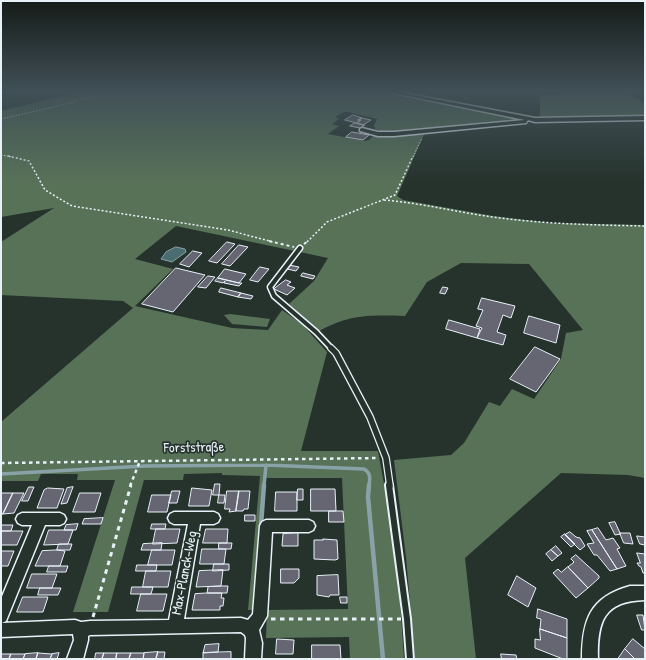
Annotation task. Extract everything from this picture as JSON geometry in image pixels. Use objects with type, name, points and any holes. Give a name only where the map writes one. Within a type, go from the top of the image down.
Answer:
[{"type":"street","points":[[362,130],[387,134],[424,132],[518,122]]},
{"type":"street","name":"Max-Planck-Weg","points":[[174,518],[214,518]]},
{"type":"street","name":"Max-Planck-Weg","points":[[175,627],[195,518]]},
{"type":"street","points":[[22,519],[60,519]]},
{"type":"street","points":[[1,616],[41,519]]},
{"type":"street","points":[[253,659],[254,640],[250,629],[260,616],[266,526],[308,526]]},
{"type":"street","points":[[590,659],[590,632],[597,613],[614,598],[636,593],[645,593]]},
{"type":"street","name":"Max-Planck-Weg","points":[[1,630],[68,626],[85,629],[240,625],[250,629]]},
{"type":"street","points":[[76,659],[85,629]]},
{"type":"lane","points":[[300,248],[270,287],[274,296],[316,332],[336,353],[370,417],[386,458],[407,619],[410,659]]},
{"type":"path","points":[[1,155],[29,161],[45,190],[72,206],[228,230],[300,248],[327,222],[395,195],[424,132]]},
{"type":"path","points":[[383,200],[401,201],[492,217],[551,224],[645,226]]},
{"type":"path","name":"Forststraße","points":[[1,463],[386,458]]},
{"type":"path","points":[[85,629],[132,480],[140,460]]},
{"type":"path","points":[[260,616],[268,619],[390,618]]},
{"type":"green space","points":[[1,122],[335,122],[332,124],[339,126],[328,134],[365,141],[369,140],[375,134],[425,132],[397,196],[403,200],[493,216],[551,223],[645,225],[645,478],[628,475],[561,473],[465,558],[476,659],[415,659],[406,557],[394,460],[451,455],[464,443],[489,402],[500,406],[512,389],[534,399],[561,359],[566,333],[583,330],[529,264],[461,263],[427,282],[405,316],[361,317],[341,321],[319,331],[289,304],[314,281],[328,258],[176,226],[135,259],[173,269],[135,306],[232,328],[268,330],[282,310],[302,324],[327,352],[301,451],[378,451],[397,555],[404,659],[350,659],[349,637],[266,638],[267,610],[348,609],[342,478],[266,478],[254,610],[248,610],[260,476],[222,475],[222,473],[184,474],[183,480],[144,480],[108,612],[73,612],[115,480],[77,480],[78,474],[41,474],[38,481],[1,481],[1,422],[133,308],[123,301],[1,295],[1,242],[54,208],[1,217]]},
{"type":"green space","points":[[376,122],[502,122],[422,131],[386,133],[375,129],[374,125]]},
{"type":"green space","points":[[230,314],[270,319],[267,327],[232,324],[224,315]]},
{"type":"water","points":[[176,247],[185,249],[186,252],[172,262],[161,259],[166,252]]},
{"type":"building","points":[[359,122],[368,122],[363,125],[357,123]]},
{"type":"building","points":[[355,123],[365,125],[360,128],[350,126]]},
{"type":"building","points":[[352,132],[369,135],[363,140],[346,137]]},
{"type":"building","points":[[227,242],[235,244],[217,263],[209,261]]},
{"type":"building","points":[[239,245],[248,247],[230,266],[222,264]]},
{"type":"building","points":[[193,251],[202,253],[189,267],[180,264]]},
{"type":"building","points":[[289,265],[299,267],[296,271],[287,269]]},
{"type":"building","points":[[260,267],[269,269],[258,282],[250,280]]},
{"type":"building","points":[[176,268],[205,275],[173,312],[142,304]]},
{"type":"building","points":[[225,269],[246,274],[239,283],[218,278]]},
{"type":"building","points":[[303,273],[315,276],[313,279],[301,276]]},
{"type":"building","points":[[208,276],[215,277],[206,288],[198,287]]},
{"type":"building","points":[[218,278],[242,283],[239,286],[224,283],[225,281],[223,283],[215,281]]},
{"type":"building","points":[[286,280],[291,282],[287,285],[295,288],[287,295],[274,289]]},
{"type":"building","points":[[443,287],[448,288],[445,294],[440,293]]},
{"type":"building","points":[[221,288],[241,293],[238,297],[219,292]]},
{"type":"building","points":[[241,293],[253,296],[251,299],[238,297]]},
{"type":"building","points":[[482,298],[515,306],[511,318],[503,315],[497,332],[506,335],[503,345],[477,338],[482,328],[476,326],[483,310],[478,309]]},
{"type":"building","points":[[529,316],[560,325],[556,343],[524,333]]},
{"type":"building","points":[[449,320],[480,329],[477,338],[446,329]]},
{"type":"building","points":[[535,347],[560,359],[536,392],[510,379]]},
{"type":"building","points":[[215,484],[220,484],[219,495],[213,495]]},
{"type":"building","points":[[29,487],[34,487],[28,501],[22,501]]},
{"type":"building","points":[[73,487],[67,503],[61,504],[67,488]]},
{"type":"building","points":[[48,488],[64,489],[57,508],[37,508],[44,490]]},
{"type":"building","points":[[192,488],[212,490],[209,506],[189,506]]},
{"type":"building","points":[[298,489],[303,489],[303,500],[297,500]]},
{"type":"building","points":[[311,489],[335,489],[336,511],[311,511]]},
{"type":"building","points":[[172,491],[180,491],[177,503],[169,503]]},
{"type":"building","points":[[227,491],[239,491],[236,511],[229,512],[230,509],[225,509]]},
{"type":"building","points":[[239,491],[250,491],[248,509],[244,509],[243,511],[236,511]]},
{"type":"building","points":[[276,492],[297,492],[297,511],[275,511]]},
{"type":"building","points":[[1,493],[13,493],[3,514],[1,514]]},
{"type":"building","points":[[13,493],[24,493],[14,513],[3,514]]},
{"type":"building","points":[[80,493],[101,493],[95,512],[73,512]]},
{"type":"building","points":[[152,495],[171,495],[167,512],[148,512]]},
{"type":"building","points":[[219,495],[225,495],[224,503],[218,503]]},
{"type":"building","points":[[329,511],[343,511],[344,522],[329,522]]},
{"type":"building","points":[[245,515],[255,515],[255,521],[245,521]]},
{"type":"building","points":[[103,518],[101,524],[82,524],[84,519]]},
{"type":"building","points":[[615,522],[621,534],[615,535],[609,523]]},
{"type":"building","points":[[78,524],[76,530],[64,530],[66,525]]},
{"type":"building","points":[[152,524],[166,524],[165,529],[151,529]]},
{"type":"building","points":[[1,525],[13,525],[11,531],[1,531]]},
{"type":"building","points":[[598,528],[606,540],[613,538],[620,548],[617,549],[626,566],[617,569],[592,530]]},
{"type":"building","points":[[156,529],[180,529],[177,543],[153,544]]},
{"type":"building","points":[[206,529],[228,529],[227,543],[203,543]]},
{"type":"building","points":[[49,530],[73,530],[68,544],[44,545]]},
{"type":"building","points":[[592,530],[617,569],[610,571],[597,555],[594,555],[587,544],[594,543],[587,531]]},
{"type":"building","points":[[1,531],[23,531],[17,545],[1,545]]},
{"type":"building","points":[[570,532],[576,537],[580,538],[585,546],[580,550],[565,535]]},
{"type":"building","points":[[298,533],[298,546],[282,546],[283,534]]},
{"type":"building","points":[[620,533],[630,533],[633,544],[624,543]]},
{"type":"building","points":[[565,534],[575,544],[571,547],[561,537]]},
{"type":"building","points":[[637,536],[645,537],[645,545],[640,544]]},
{"type":"building","points":[[314,540],[337,540],[338,559],[314,559]]},
{"type":"building","points":[[162,543],[161,550],[141,550],[143,544]]},
{"type":"building","points":[[219,543],[232,543],[231,549],[219,549]]},
{"type":"building","points":[[59,544],[72,544],[70,550],[57,550]]},
{"type":"building","points":[[556,546],[562,553],[558,556],[551,550]]},
{"type":"building","points":[[202,549],[226,549],[224,564],[200,564]]},
{"type":"building","points":[[152,550],[175,550],[172,565],[148,565]]},
{"type":"building","points":[[551,550],[558,556],[552,561],[546,554]]},
{"type":"building","points":[[1,551],[14,551],[8,566],[1,566]]},
{"type":"building","points":[[42,551],[65,551],[60,566],[35,566]]},
{"type":"building","points":[[637,553],[645,554],[645,573],[643,573],[641,567],[637,563],[640,563]]},
{"type":"building","points":[[576,555],[599,576],[599,578],[588,588],[568,567],[574,562],[571,559]]},
{"type":"building","points":[[214,564],[229,564],[229,570],[213,571]]},
{"type":"building","points":[[137,565],[157,565],[156,571],[136,571]]},
{"type":"building","points":[[49,566],[68,566],[66,572],[47,572]]},
{"type":"building","points":[[568,567],[588,588],[576,598],[553,573],[558,569],[561,572]]},
{"type":"building","points":[[281,569],[299,569],[299,578],[294,583],[281,583]]},
{"type":"building","points":[[223,570],[221,586],[196,587],[199,571]]},
{"type":"building","points":[[146,571],[171,571],[168,587],[143,587]]},
{"type":"building","points":[[32,574],[57,574],[52,588],[27,588]]},
{"type":"building","points":[[338,575],[339,595],[330,595],[329,597],[317,595],[317,576]]},
{"type":"building","points":[[517,576],[536,588],[528,607],[508,595]]},
{"type":"building","points":[[228,586],[227,593],[207,593],[208,587]]},
{"type":"building","points":[[132,587],[153,587],[151,594],[131,594]]},
{"type":"building","points":[[40,588],[61,588],[58,595],[38,595]]},
{"type":"building","points":[[222,593],[221,598],[224,598],[223,606],[220,606],[220,610],[192,610],[195,594]]},
{"type":"building","points":[[141,594],[167,594],[163,611],[137,611]]},
{"type":"building","points":[[23,597],[48,597],[43,612],[17,612]]},
{"type":"building","points":[[340,597],[347,597],[347,603],[341,603]]},
{"type":"building","points":[[538,609],[567,619],[567,638],[540,629],[541,619],[537,618]]},
{"type":"building","points":[[637,615],[643,615],[645,630],[642,630]]},
{"type":"building","points":[[540,629],[567,638],[567,659],[563,659],[535,648],[535,639],[540,640]]},
{"type":"building","points":[[277,639],[294,640],[293,654],[276,654]]},
{"type":"building","points":[[633,639],[645,649],[645,659],[635,659],[625,649]]},
{"type":"building","points":[[219,644],[218,652],[203,653],[205,645]]},
{"type":"building","points":[[312,645],[340,645],[341,659],[312,659]]},
{"type":"building","points":[[625,649],[635,659],[618,659]]},
{"type":"building","points":[[158,652],[165,652],[164,659],[156,659]]},
{"type":"building","points":[[158,652],[156,659],[143,659],[144,653]]},
{"type":"building","points":[[231,652],[231,659],[203,659],[203,653]]},
{"type":"building","points":[[38,653],[36,659],[23,659],[25,654]]},
{"type":"building","points":[[38,653],[52,654],[50,659],[36,659]]},
{"type":"building","points":[[59,653],[57,659],[50,659],[52,654]]},
{"type":"building","points":[[96,653],[104,653],[102,659],[95,659]]},
{"type":"building","points":[[104,653],[117,653],[116,659],[102,659]]},
{"type":"building","points":[[117,653],[131,653],[129,659],[116,659]]},
{"type":"building","points":[[131,653],[144,653],[143,659],[129,659]]},
{"type":"building","points":[[1,654],[11,654],[9,659],[1,659]]},
{"type":"building","points":[[11,654],[25,654],[23,659],[9,659]]},
{"type":"building","points":[[501,654],[516,655],[517,659],[502,659]]},
{"type":"waterway","points":[[1,474],[145,466],[266,465]]},
{"type":"waterway","points":[[264,486],[266,465]]},
{"type":"waterway","points":[[266,465],[364,469],[369,474],[369,486]]},
{"type":"waterway","points":[[261,525],[264,485]]},
{"type":"waterway","points":[[369,485],[368,497],[383,659]]}]
